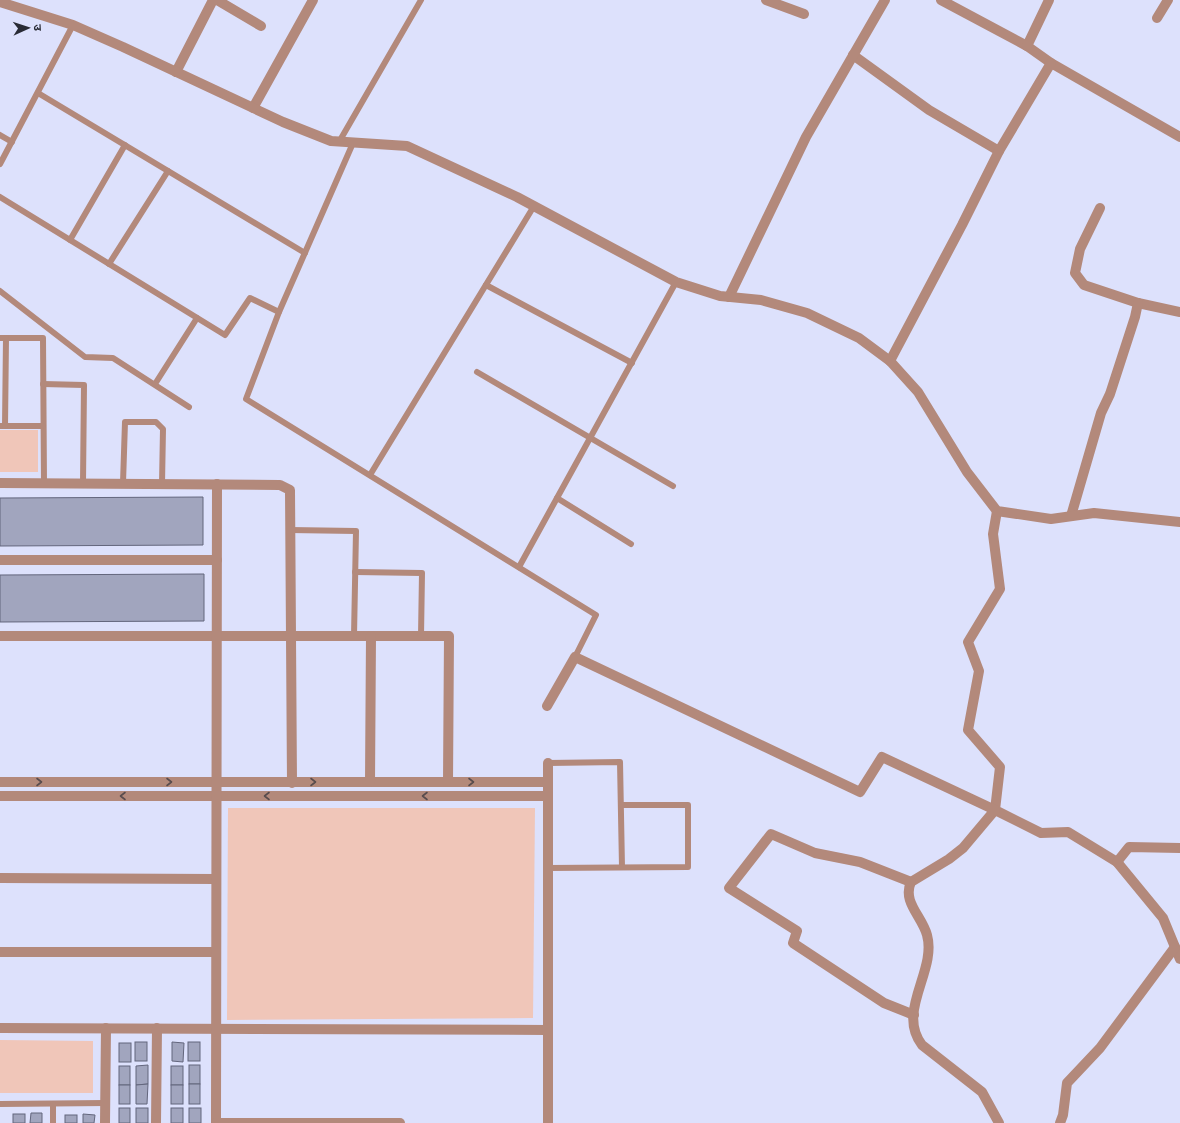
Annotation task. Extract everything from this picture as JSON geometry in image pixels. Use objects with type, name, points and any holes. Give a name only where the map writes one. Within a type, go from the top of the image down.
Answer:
[{"type":"street","points":[[176,72],[213,0]]},
{"type":"street","points":[[217,0],[261,26]]},
{"type":"street","points":[[253,108],[313,0]]},
{"type":"street","points":[[766,0],[804,14]]},
{"type":"street","points":[[729,297],[806,137],[885,0]]},
{"type":"street","points":[[942,0],[1027,46],[1051,63],[1180,137]]},
{"type":"street","points":[[1027,46],[1049,0]]},
{"type":"street","points":[[1158,18],[1168,0]]},
{"type":"street","points":[[0,2],[73,25],[253,108],[331,141],[407,146],[534,206],[676,282],[720,296],[761,300],[807,313],[859,338],[890,361],[918,392],[967,472],[997,511],[1051,519],[1094,513],[1180,522]]},
{"type":"street","points":[[853,55],[929,110],[999,151]]},
{"type":"street","points":[[890,361],[962,225],[999,151],[1051,63]]},
{"type":"street","points":[[1100,208],[1080,249],[1075,273],[1084,285],[1138,303],[1180,312]]},
{"type":"street","points":[[1071,516],[1101,413],[1112,387],[1135,317],[1138,303]]},
{"type":"street","points":[[0,483],[280,484],[290,490],[292,783]]},
{"type":"street","points":[[217,484],[216,1123],[400,1123]]},
{"type":"street","points":[[997,511],[993,534],[1000,589],[968,642],[979,671],[968,730],[1000,767],[995,810],[963,848],[949,859],[911,882],[908,898],[923,924],[929,946],[927,963],[919,986],[914,1015],[914,1032],[922,1045],[982,1092],[999,1123]]},
{"type":"street","points":[[0,560],[217,560]]},
{"type":"street","points":[[0,636],[449,636],[448,782]]},
{"type":"street","points":[[370,782],[371,636]]},
{"type":"street","points":[[547,706],[575,657],[860,792],[882,757],[1041,833],[1068,832],[1117,862],[1163,918],[1180,959]]},
{"type":"street","points":[[548,763],[548,1123]]},
{"type":"street","points":[[0,782],[548,782]]},
{"type":"street","points":[[0,796],[548,796]]},
{"type":"street","points":[[911,882],[860,862],[815,853],[771,834],[729,888],[797,931],[793,943],[884,1003],[914,1015]]},
{"type":"street","points":[[1117,862],[1129,847],[1180,848]]},
{"type":"street","points":[[0,878],[216,879]]},
{"type":"street","points":[[1060,1123],[1064,1115],[1066,1083],[1100,1048],[1175,947]]},
{"type":"street","points":[[0,952],[216,952]]},
{"type":"street","points":[[0,1028],[548,1030]]},
{"type":"street","points":[[105,1123],[106,1028]]},
{"type":"street","points":[[156,1123],[157,1028]]},
{"type":"lane","points":[[339,142],[421,0]]},
{"type":"lane","points":[[0,164],[73,25]]},
{"type":"lane","points":[[38,93],[305,253]]},
{"type":"lane","points":[[0,135],[12,142]]},
{"type":"lane","points":[[353,143],[279,312],[246,399],[596,615],[575,657]]},
{"type":"lane","points":[[70,240],[126,145]]},
{"type":"lane","points":[[109,264],[168,171]]},
{"type":"lane","points":[[0,196],[225,335],[250,298],[279,312]]},
{"type":"lane","points":[[370,475],[534,206]]},
{"type":"lane","points":[[519,567],[676,282]]},
{"type":"lane","points":[[486,284],[632,363]]},
{"type":"lane","points":[[0,291],[85,356],[113,358],[189,406]]},
{"type":"lane","points":[[155,384],[197,318]]},
{"type":"lane","points":[[44,426],[2,426],[3,338],[43,338],[44,426],[44,483]]},
{"type":"lane","points":[[477,372],[673,486]]},
{"type":"lane","points":[[43,384],[84,385],[83,483]]},
{"type":"lane","points":[[123,484],[125,422],[156,422],[163,428],[162,484]]},
{"type":"lane","points":[[557,498],[631,544]]},
{"type":"lane","points":[[290,530],[356,531],[354,636]]},
{"type":"lane","points":[[355,572],[422,573],[422,636]]},
{"type":"lane","points":[[548,763],[620,762],[622,867]]},
{"type":"lane","points":[[548,868],[688,866],[688,805],[621,805]]},
{"type":"lane","points":[[0,1104],[106,1103]]},
{"type":"lane","points":[[52,1123],[53,1104]]},
{"type":"shaded area","points":[[0,430],[38,430],[38,472],[0,472]]},
{"type":"shaded area","points":[[228,808],[535,808],[533,1018],[227,1020]]},
{"type":"shaded area","points":[[0,1040],[93,1041],[93,1093],[0,1093]]},
{"type":"building","points":[[203,497],[203,545],[0,546],[0,498]]},
{"type":"building","points":[[204,574],[204,621],[0,622],[0,575]]},
{"type":"building","points":[[135,1042],[147,1042],[147,1061],[135,1061]]},
{"type":"building","points":[[172,1042],[184,1043],[183,1062],[172,1061]]},
{"type":"building","points":[[188,1042],[200,1042],[200,1061],[188,1061]]},
{"type":"building","points":[[119,1043],[131,1043],[131,1062],[119,1062]]},
{"type":"building","points":[[148,1065],[148,1084],[136,1085],[136,1066]]},
{"type":"building","points":[[189,1065],[200,1065],[200,1084],[189,1084]]},
{"type":"building","points":[[119,1066],[130,1066],[130,1085],[119,1085]]},
{"type":"building","points":[[171,1066],[183,1066],[183,1085],[171,1085]]},
{"type":"building","points":[[148,1084],[147,1104],[136,1104],[136,1085]]},
{"type":"building","points":[[189,1084],[200,1084],[200,1104],[189,1104]]},
{"type":"building","points":[[119,1085],[130,1085],[130,1104],[119,1104]]},
{"type":"building","points":[[171,1085],[183,1085],[183,1104],[171,1104]]},
{"type":"building","points":[[119,1108],[130,1108],[130,1123],[119,1123]]},
{"type":"building","points":[[136,1108],[148,1108],[148,1123],[136,1123]]},
{"type":"building","points":[[171,1108],[183,1108],[183,1123],[171,1123]]},
{"type":"building","points":[[189,1108],[201,1108],[201,1123],[189,1123]]},
{"type":"building","points":[[31,1113],[42,1113],[42,1123],[30,1123]]},
{"type":"building","points":[[13,1114],[25,1114],[25,1123],[13,1123]]},
{"type":"building","points":[[83,1114],[95,1115],[94,1123],[83,1123]]},
{"type":"building","points":[[65,1115],[77,1115],[77,1123],[65,1123]]}]
